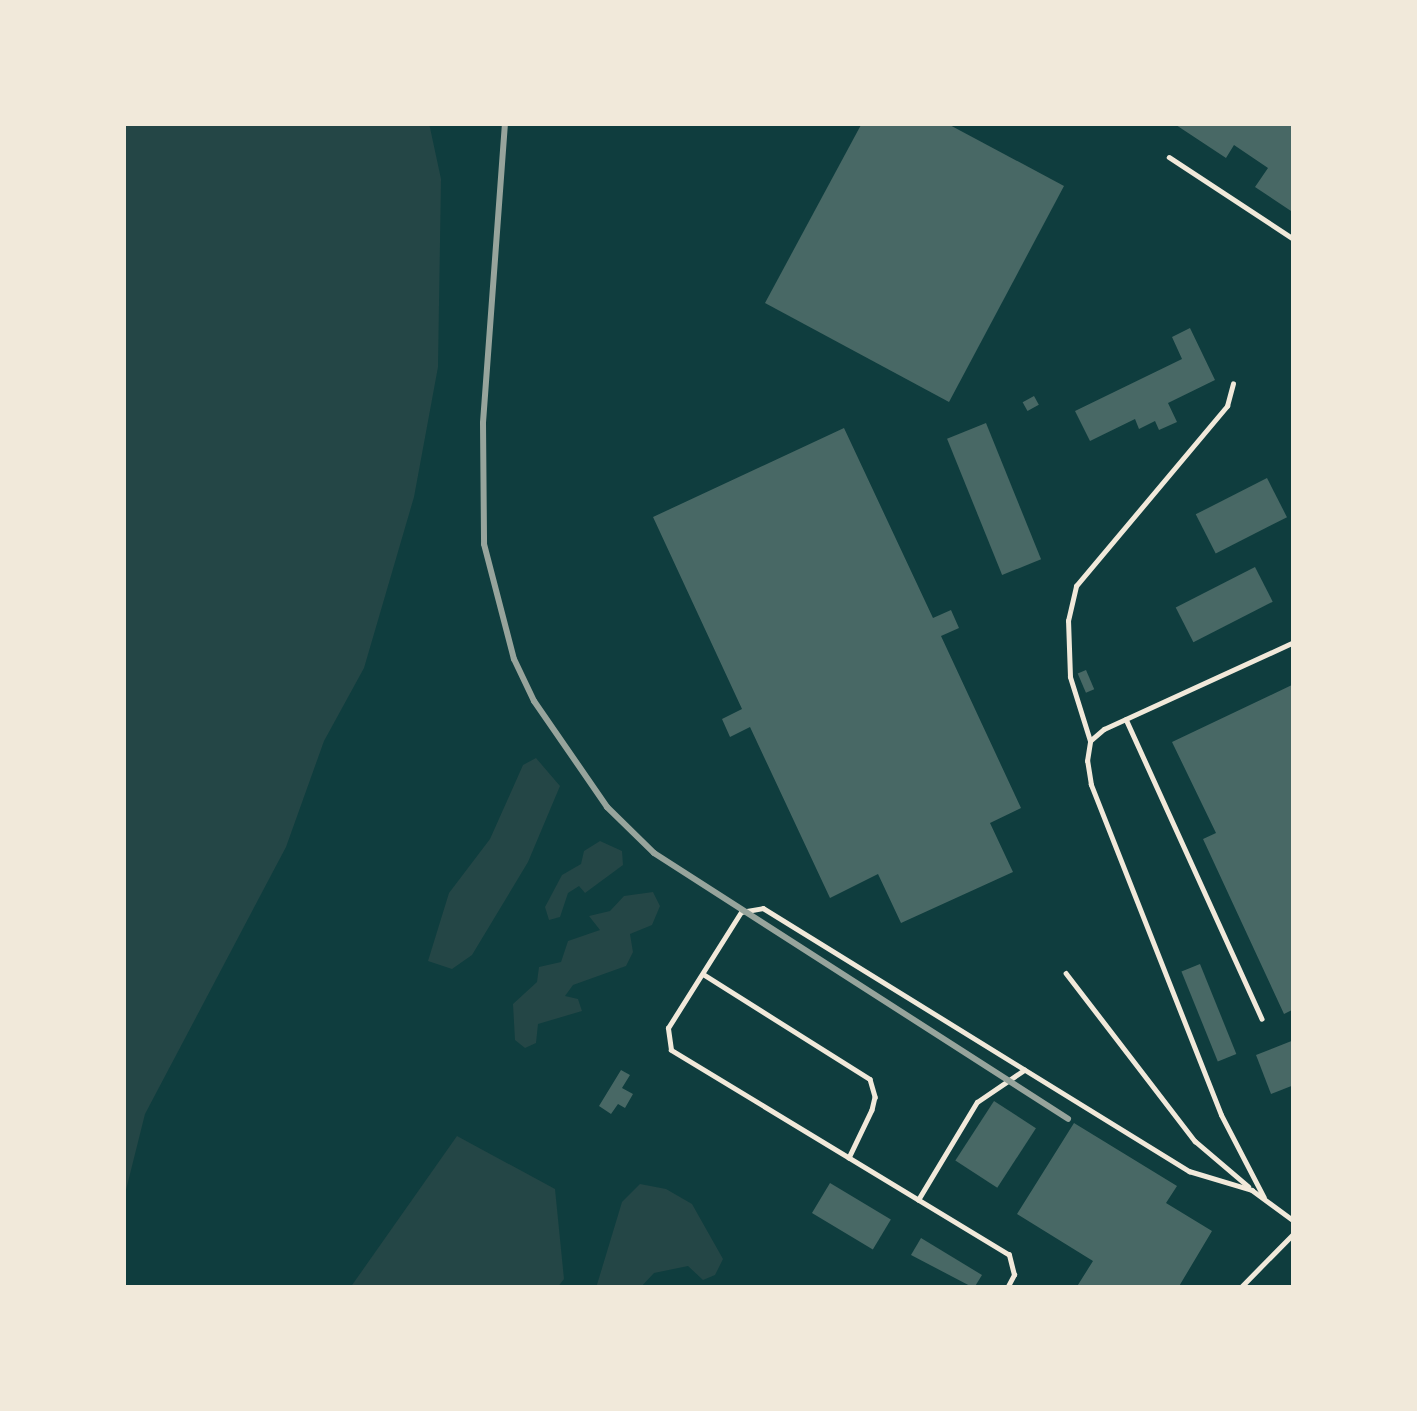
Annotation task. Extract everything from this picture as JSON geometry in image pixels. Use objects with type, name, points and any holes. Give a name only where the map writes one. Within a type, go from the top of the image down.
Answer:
[{"type":"lane","points":[[1169,157],[1294,239]]},
{"type":"lane","points":[[1233,384],[1227,406],[1076,586],[1068,621],[1070,677],[1090,740],[1091,785],[1222,1115],[1265,1200]]},
{"type":"lane","points":[[1090,740],[1126,718],[1294,642]]},
{"type":"lane","points":[[1126,718],[1262,1019]]},
{"type":"lane","points":[[1007,1288],[1014,1275],[1009,1255],[671,1050],[668,1028],[736,915],[763,908],[1189,1171],[1252,1190]]},
{"type":"lane","points":[[1066,973],[1195,1141],[1294,1221]]},
{"type":"lane","points":[[702,974],[870,1078],[875,1096],[849,1158]]},
{"type":"lane","points":[[918,1200],[977,1102],[1024,1070]]},
{"type":"lane","points":[[1240,1288],[1294,1233]]},
{"type":"shaded area","points":[[123,123],[429,123],[441,179],[438,367],[414,497],[364,668],[324,741],[286,847],[145,1114],[123,1202]]},
{"type":"shaded area","points":[[536,758],[560,786],[528,862],[472,955],[452,969],[428,961],[449,893],[490,839],[523,765]]},
{"type":"shaded area","points":[[600,841],[622,851],[623,865],[585,893],[579,886],[568,893],[560,917],[549,920],[545,907],[562,875],[581,864],[584,851]]},
{"type":"shaded area","points":[[653,892],[660,906],[652,925],[630,934],[633,952],[626,966],[573,985],[565,996],[578,999],[582,1011],[538,1024],[536,1043],[525,1048],[515,1040],[513,1004],[537,982],[539,967],[561,962],[568,941],[600,930],[589,916],[610,911],[624,896]]},
{"type":"shaded area","points":[[457,1136],[555,1189],[564,1279],[557,1288],[350,1288]]},
{"type":"shaded area","points":[[640,1184],[666,1189],[692,1204],[723,1259],[715,1275],[703,1280],[688,1266],[654,1273],[640,1288],[596,1288],[622,1202]]},
{"type":"building","points":[[862,123],[946,123],[1064,186],[949,402],[765,303]]},
{"type":"building","points":[[1173,123],[1294,123],[1294,213],[1255,187],[1268,168],[1234,145],[1226,158]]},
{"type":"building","points":[[1190,328],[1215,380],[1168,403],[1177,422],[1159,430],[1155,421],[1139,429],[1135,419],[1090,441],[1075,411],[1182,359],[1172,337]]},
{"type":"building","points":[[1034,396],[1039,405],[1027,411],[1023,402]]},
{"type":"building","points":[[986,423],[1041,559],[1002,575],[947,439]]},
{"type":"building","points":[[844,428],[933,618],[951,610],[959,628],[941,636],[1021,808],[990,823],[1013,872],[901,923],[878,874],[830,898],[750,727],[730,737],[722,719],[742,709],[653,517]]},
{"type":"building","points":[[1267,478],[1287,517],[1216,554],[1196,514]]},
{"type":"building","points":[[1255,567],[1273,602],[1193,642],[1176,607]]},
{"type":"building","points":[[1086,670],[1094,689],[1086,693],[1078,674]]},
{"type":"building","points":[[1294,684],[1294,1009],[1284,1014],[1203,839],[1216,833],[1172,742]]},
{"type":"building","points":[[1200,964],[1236,1054],[1218,1061],[1181,971]]},
{"type":"building","points":[[1294,1040],[1294,1085],[1271,1094],[1256,1055]]},
{"type":"building","points":[[621,1070],[630,1075],[622,1088],[633,1094],[625,1108],[618,1104],[611,1114],[599,1106]]},
{"type":"building","points":[[994,1101],[1036,1128],[997,1188],[955,1161]]},
{"type":"building","points":[[1074,1123],[1177,1186],[1166,1203],[1212,1231],[1178,1288],[1076,1288],[1093,1261],[1017,1214]]},
{"type":"building","points":[[830,1183],[891,1220],[873,1250],[812,1213]]},
{"type":"building","points":[[921,1238],[982,1275],[974,1288],[911,1255]]},
{"type":"railway","points":[[505,123],[483,423],[484,544],[514,659],[534,701],[607,807],[654,853],[1068,1119]]}]
